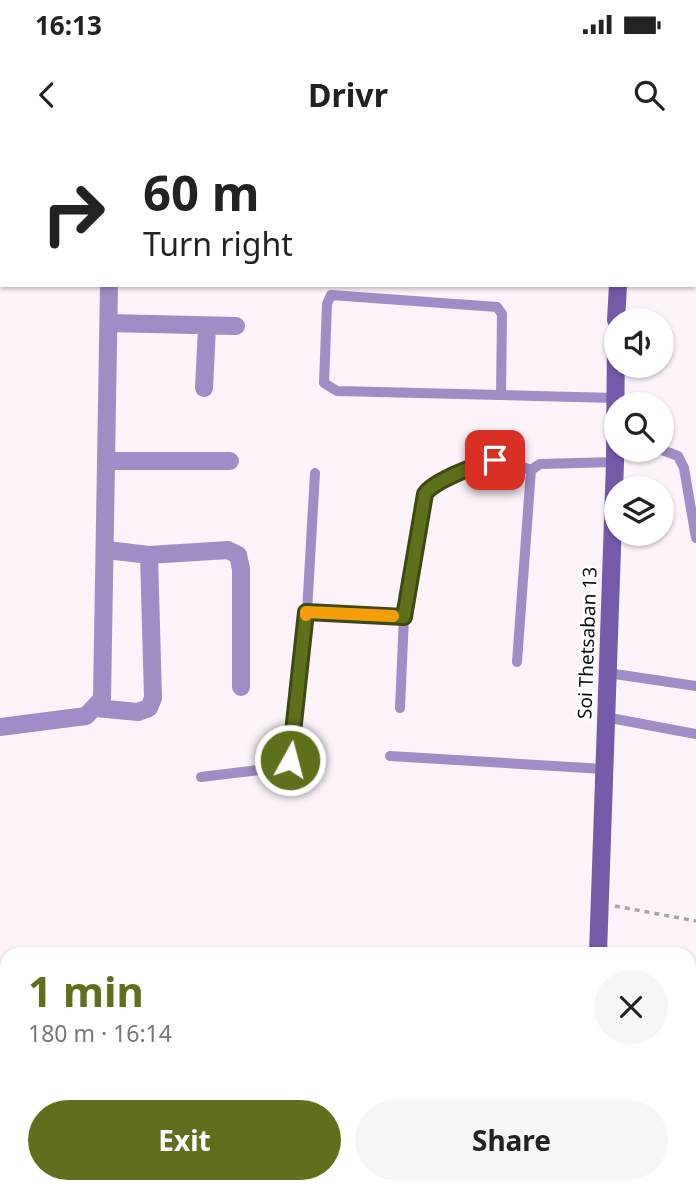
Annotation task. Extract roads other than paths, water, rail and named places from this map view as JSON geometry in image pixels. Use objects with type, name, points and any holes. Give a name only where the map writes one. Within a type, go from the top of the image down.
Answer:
[{"type":"street","points":[[0,727],[86,716],[102,699],[107,550],[109,287]]},
{"type":"street","points":[[617,308],[618,287]]},
{"type":"street","points":[[109,323],[236,326]]},
{"type":"street","points":[[204,388],[207,327]]},
{"type":"street","points":[[108,461],[230,461]]},
{"type":"street","name":"Soi Thetsaban 13","points":[[598,947],[615,462]]},
{"type":"street","points":[[107,550],[149,555],[228,550],[238,555],[241,569],[241,687]]},
{"type":"street","points":[[96,708],[138,712],[149,708],[153,698],[149,555]]},
{"type":"lane","points":[[501,395],[502,314],[497,306],[331,295],[327,304],[324,383],[329,389],[501,395],[604,398]]},
{"type":"lane","points":[[674,454],[678,456],[684,468],[696,538]]},
{"type":"lane","points":[[400,708],[404,617],[428,489],[479,463],[495,460],[509,461],[531,470]]},
{"type":"lane","points":[[531,470],[540,464],[615,462]]},
{"type":"lane","points":[[517,662],[531,470]]},
{"type":"lane","points":[[201,777],[284,767],[290,760],[306,612],[315,474]]},
{"type":"lane","points":[[306,612],[404,617]]},
{"type":"lane","points":[[608,673],[696,686]]},
{"type":"lane","points":[[605,717],[696,734]]},
{"type":"lane","points":[[390,756],[604,769]]}]
